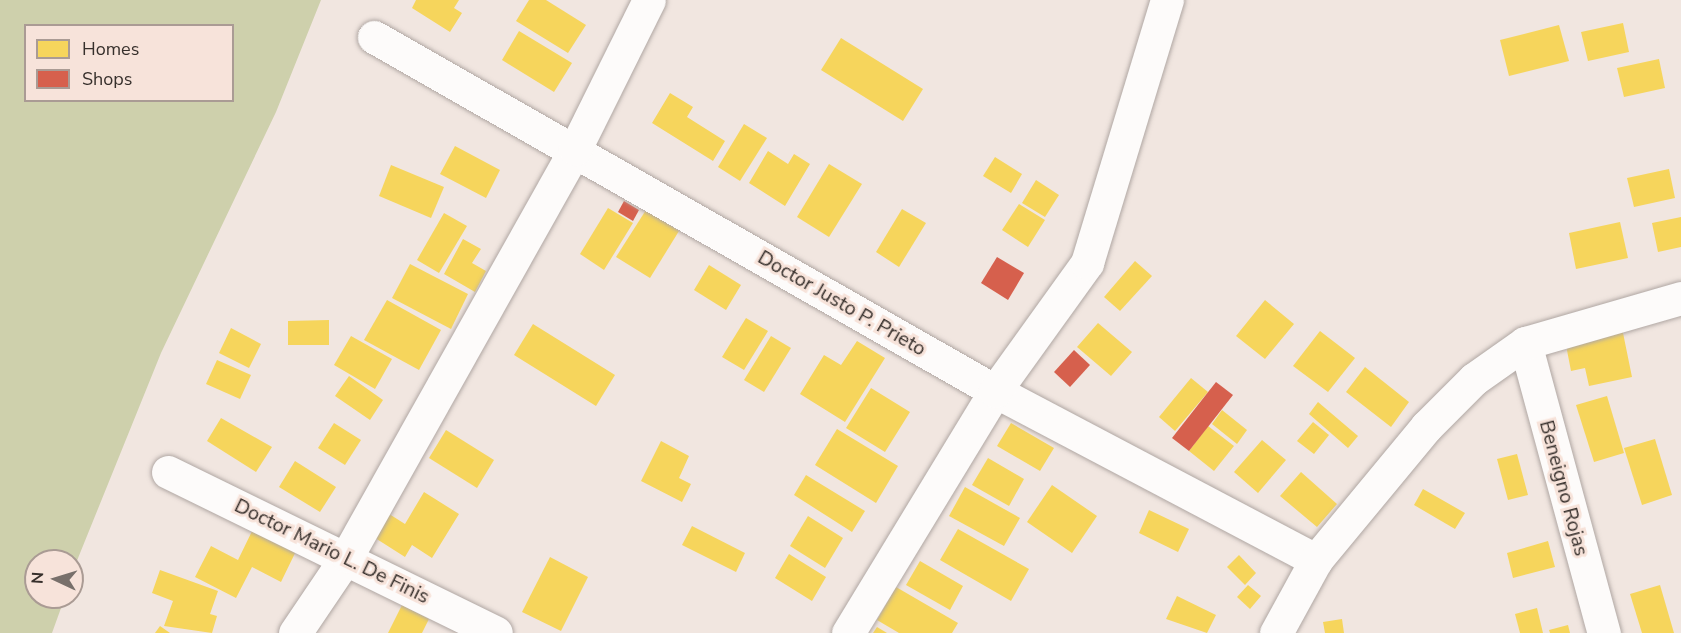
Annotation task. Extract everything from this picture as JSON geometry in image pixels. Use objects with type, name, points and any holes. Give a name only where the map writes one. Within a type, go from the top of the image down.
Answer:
[{"type":"street","points":[[295,633],[346,556],[575,149],[649,0]]},
{"type":"street","points":[[848,633],[995,391],[1087,263],[1167,0]]},
{"type":"street","name":"Doctor Justo P. Prieto","points":[[374,37],[575,149],[995,391],[1316,560]]},
{"type":"street","points":[[1276,633],[1316,560],[1426,427],[1474,379],[1525,343],[1681,298]]},
{"type":"street","name":"Beneigno Rojas","points":[[1525,343],[1604,633]]},
{"type":"street","name":"Doctor Mario L. De Finis","points":[[168,472],[346,556],[496,633]]},
{"type":"green space","points":[[0,0],[321,0],[276,112],[161,353],[82,549],[24,549],[24,609],[61,609],[52,633],[0,633]]},
{"type":"building: Homes","points":[[416,0],[459,0],[454,8],[462,13],[450,32],[412,8]]},
{"type":"building: Homes","points":[[529,0],[546,0],[586,25],[568,53],[516,21]]},
{"type":"building: Homes","points":[[1623,23],[1629,52],[1588,61],[1581,32]]},
{"type":"building: Homes","points":[[1559,25],[1569,61],[1509,76],[1500,40]]},
{"type":"building: Homes","points":[[519,31],[572,63],[554,92],[502,60]]},
{"type":"building: Homes","points":[[841,38],[923,89],[903,121],[821,70]]},
{"type":"building: Homes","points":[[1659,59],[1665,88],[1624,97],[1617,68]]},
{"type":"building: Homes","points":[[670,93],[693,107],[687,117],[725,141],[713,161],[652,123]]},
{"type":"building: Homes","points":[[744,124],[767,138],[740,181],[718,167]]},
{"type":"building: Homes","points":[[455,146],[500,170],[486,198],[440,174]]},
{"type":"building: Homes","points":[[768,151],[788,164],[794,154],[810,164],[785,206],[749,183]]},
{"type":"building: Homes","points":[[995,157],[1022,174],[1011,193],[983,176]]},
{"type":"building: Homes","points":[[829,164],[862,184],[829,237],[797,217]]},
{"type":"building: Homes","points":[[391,165],[444,187],[431,218],[379,196]]},
{"type":"building: Homes","points":[[1669,169],[1675,198],[1634,207],[1627,178]]},
{"type":"building: Homes","points":[[1036,180],[1059,195],[1045,217],[1022,203]]},
{"type":"building: Homes","points":[[1019,204],[1045,220],[1028,247],[1002,230]]},
{"type":"building: Homes","points":[[608,208],[633,223],[604,270],[580,254]]},
{"type":"building: Homes","points":[[902,209],[926,223],[899,267],[876,252]]},
{"type":"building: Homes","points":[[646,210],[679,231],[650,278],[616,257]]},
{"type":"building: Homes","points":[[444,213],[467,226],[439,273],[417,260]]},
{"type":"building: Homes","points":[[1681,217],[1681,247],[1658,252],[1652,223]]},
{"type":"building: Homes","points":[[1620,222],[1628,258],[1576,269],[1569,233]]},
{"type":"building: Homes","points":[[463,239],[481,249],[472,263],[486,271],[475,292],[444,274]]},
{"type":"building: Homes","points":[[1135,261],[1152,276],[1120,311],[1104,297]]},
{"type":"building: Homes","points":[[410,264],[468,294],[451,329],[392,298]]},
{"type":"building: Homes","points":[[709,265],[741,285],[726,310],[694,290]]},
{"type":"building: Homes","points":[[387,300],[441,330],[419,370],[364,340]]},
{"type":"building: Homes","points":[[1265,300],[1294,324],[1265,359],[1236,336]]},
{"type":"building: Homes","points":[[746,318],[768,331],[744,370],[722,357]]},
{"type":"building: Homes","points":[[329,320],[329,345],[288,345],[288,321]]},
{"type":"building: Homes","points":[[1098,323],[1132,352],[1111,376],[1077,347]]},
{"type":"building: Homes","points":[[533,324],[615,375],[596,406],[514,355]]},
{"type":"building: Homes","points":[[231,328],[261,344],[249,368],[219,353]]},
{"type":"building: Homes","points":[[1622,328],[1632,377],[1589,386],[1585,368],[1571,371],[1565,340]]},
{"type":"building: Homes","points":[[1320,331],[1355,358],[1328,392],[1293,366]]},
{"type":"building: Homes","points":[[351,336],[392,359],[375,389],[334,365]]},
{"type":"building: Homes","points":[[771,336],[791,348],[764,392],[744,380]]},
{"type":"building: Homes","points":[[857,341],[885,358],[845,422],[800,394],[824,355],[841,365]]},
{"type":"building: Homes","points":[[217,360],[251,375],[240,399],[206,384]]},
{"type":"building: Homes","points":[[1365,367],[1409,402],[1391,427],[1346,392]]},
{"type":"building: Homes","points":[[349,376],[383,400],[370,420],[335,396]]},
{"type":"building: Homes","points":[[1191,378],[1208,392],[1175,431],[1159,417]]},
{"type":"building: Homes","points":[[871,388],[910,412],[885,452],[846,428]]},
{"type":"building: Homes","points":[[1607,396],[1624,453],[1594,462],[1576,405]]},
{"type":"building: Homes","points":[[1318,402],[1358,436],[1348,448],[1309,414]]},
{"type":"building: Homes","points":[[1222,410],[1247,430],[1237,444],[1212,424]]},
{"type":"building: Homes","points":[[221,418],[272,447],[256,472],[207,441]]},
{"type":"building: Homes","points":[[1313,422],[1329,435],[1314,454],[1297,441]]},
{"type":"building: Homes","points":[[334,423],[361,440],[345,465],[318,448]]},
{"type":"building: Homes","points":[[1011,423],[1054,448],[1040,471],[997,446]]},
{"type":"building: Homes","points":[[1208,426],[1234,446],[1214,471],[1189,451]]},
{"type":"building: Homes","points":[[837,429],[898,466],[876,503],[815,465]]},
{"type":"building: Homes","points":[[446,430],[494,460],[477,488],[429,458]]},
{"type":"building: Homes","points":[[1655,439],[1672,495],[1642,505],[1624,448]]},
{"type":"building: Homes","points":[[1262,440],[1286,460],[1258,493],[1234,472]]},
{"type":"building: Homes","points":[[661,441],[689,456],[679,478],[691,484],[682,502],[641,481]]},
{"type":"building: Homes","points":[[1517,454],[1528,495],[1508,500],[1497,459]]},
{"type":"building: Homes","points":[[988,458],[1024,479],[1009,506],[972,485]]},
{"type":"building: Homes","points":[[295,461],[336,487],[320,512],[279,487]]},
{"type":"building: Homes","points":[[1301,472],[1337,504],[1317,527],[1280,496]]},
{"type":"building: Homes","points":[[806,475],[865,511],[852,532],[794,495]]},
{"type":"building: Homes","points":[[1052,485],[1097,516],[1072,553],[1027,522]]},
{"type":"building: Homes","points":[[965,487],[1020,518],[1004,546],[949,516]]},
{"type":"building: Homes","points":[[1423,489],[1465,513],[1455,529],[1414,505]]},
{"type":"building: Homes","points":[[424,492],[459,514],[432,558],[412,545],[405,557],[372,536],[386,512],[405,524]]},
{"type":"building: Homes","points":[[1149,510],[1189,529],[1178,552],[1139,533]]},
{"type":"building: Homes","points":[[808,516],[843,538],[825,568],[790,546]]},
{"type":"building: Homes","points":[[255,525],[298,547],[281,582],[252,567],[236,598],[195,577],[211,546],[238,560]]},
{"type":"building: Homes","points":[[692,526],[745,553],[736,572],[682,545]]},
{"type":"building: Homes","points":[[958,529],[1029,569],[1011,601],[940,560]]},
{"type":"building: Homes","points":[[1548,541],[1555,567],[1513,578],[1507,553]]},
{"type":"building: Homes","points":[[789,554],[826,577],[812,601],[775,578]]},
{"type":"building: Homes","points":[[1239,555],[1256,573],[1245,585],[1227,567]]},
{"type":"building: Homes","points":[[550,557],[588,577],[561,631],[522,612]]},
{"type":"building: Homes","points":[[920,561],[963,586],[950,610],[906,585]]},
{"type":"building: Homes","points":[[160,570],[218,591],[210,614],[217,616],[212,633],[164,626],[173,601],[152,593]]},
{"type":"building: Homes","points":[[1248,585],[1261,596],[1250,609],[1237,597]]},
{"type":"building: Homes","points":[[1660,585],[1674,633],[1642,633],[1630,594]]},
{"type":"building: Homes","points":[[896,587],[958,623],[952,633],[899,633],[877,620]]},
{"type":"building: Homes","points":[[1177,596],[1216,615],[1207,633],[1166,619]]},
{"type":"building: Homes","points":[[402,605],[429,619],[422,633],[388,633]]},
{"type":"building: Homes","points":[[1537,608],[1543,633],[1520,633],[1515,614]]},
{"type":"building: Homes","points":[[1342,619],[1344,633],[1325,633],[1323,622]]},
{"type":"building: Homes","points":[[1568,625],[1570,633],[1550,633],[1549,630]]},
{"type":"building: Homes","points":[[160,626],[170,633],[155,633]]},
{"type":"building: Homes","points":[[877,627],[887,633],[873,633]]},
{"type":"building: Shops","points":[[624,201],[639,210],[633,221],[618,212]]},
{"type":"building: Shops","points":[[997,257],[1024,273],[1008,300],[981,283]]},
{"type":"building: Shops","points":[[1074,350],[1090,365],[1070,387],[1054,372]]},
{"type":"building: Shops","points":[[1216,382],[1233,395],[1189,451],[1172,438]]}]
